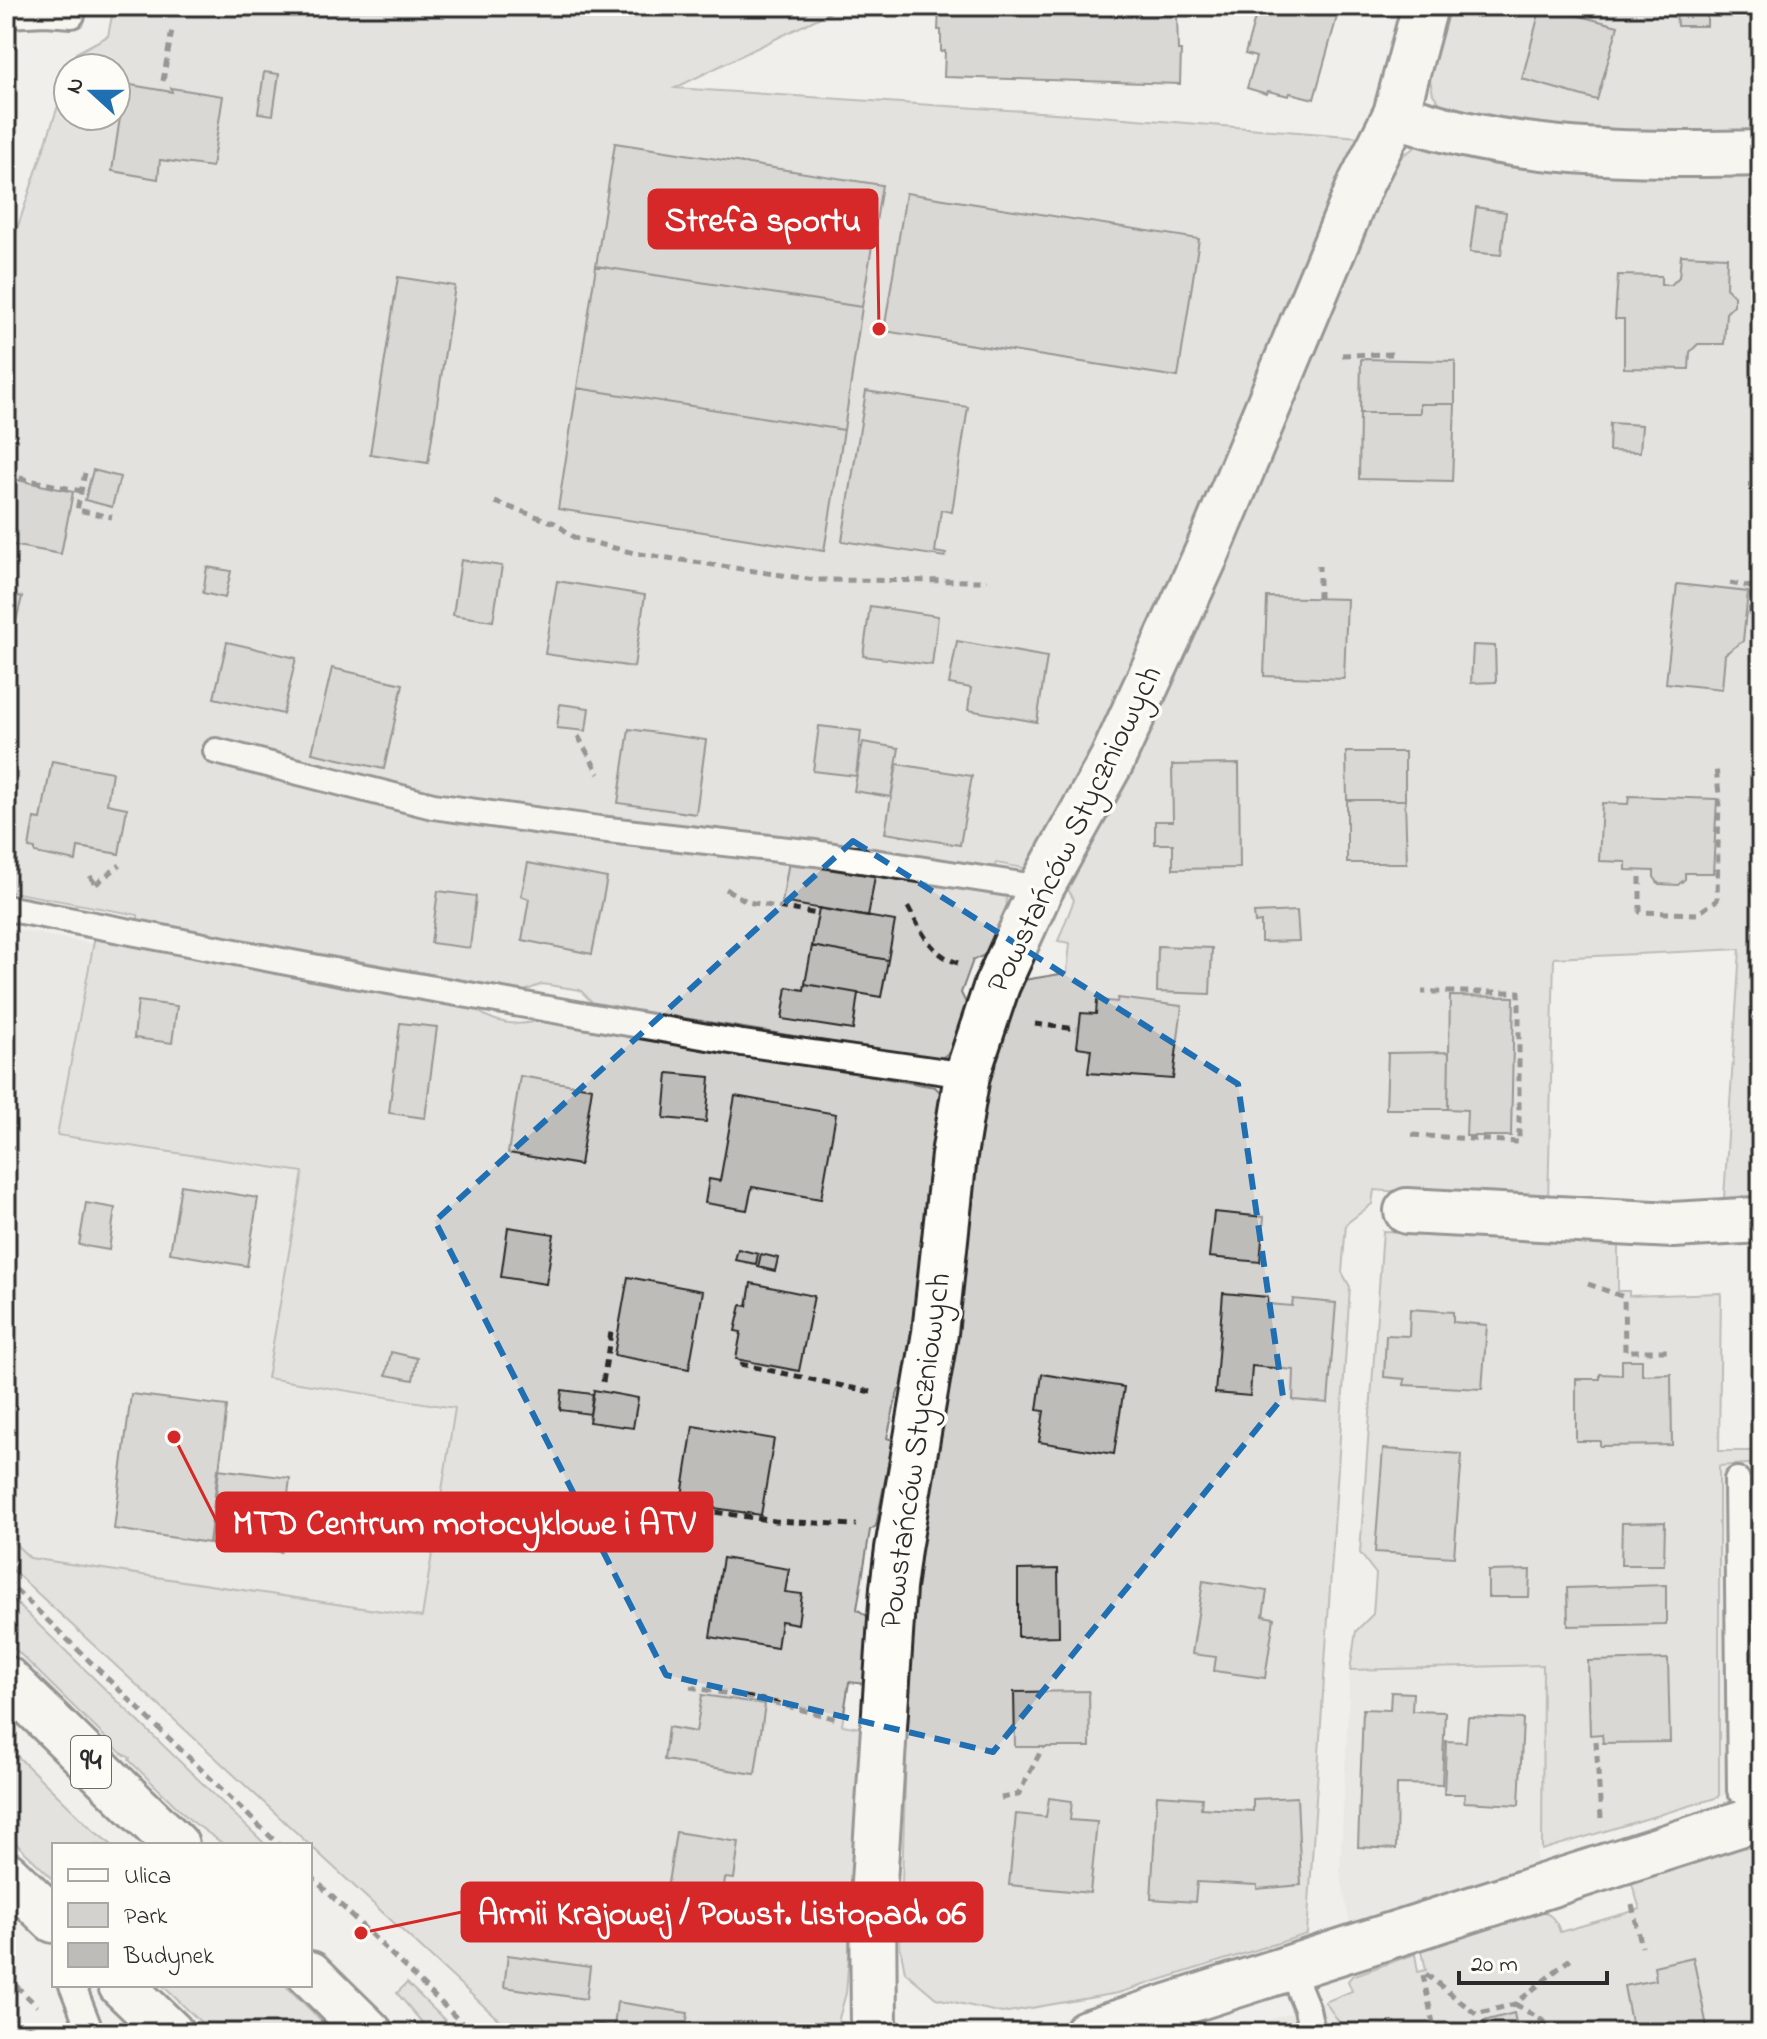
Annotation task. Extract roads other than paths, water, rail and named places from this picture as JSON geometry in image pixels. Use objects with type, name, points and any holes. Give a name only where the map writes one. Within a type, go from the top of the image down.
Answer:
[{"type":"street","name":"Powstańców Styczniowych","points":[[874,2033],[873,1898],[893,1588],[935,1333],[954,1155],[967,1075],[1001,977],[1041,888],[1112,760],[1231,500],[1361,183],[1396,114],[1425,6]]},
{"type":"street","points":[[1396,114],[1433,128],[1531,144],[1617,153],[1761,153]]},
{"type":"street","points":[[1407,1211],[1673,1225],[1761,1220]]},
{"type":"street","name":"94","points":[[6,1679],[174,1843]]},
{"type":"street","points":[[1086,2033],[1604,1867],[1750,1803]]},
{"type":"street","points":[[6,1874],[49,1923]]},
{"type":"street","points":[[312,1976],[370,2033]]},
{"type":"street","points":[[123,1987],[171,2033]]},
{"type":"lane","points":[[6,15],[72,15],[74,6]]},
{"type":"lane","points":[[216,751],[433,806],[599,829],[815,853],[1041,888]]},
{"type":"lane","points":[[6,908],[360,976],[764,1047],[967,1075]]},
{"type":"lane","points":[[1737,1480],[1750,1803]]},
{"type":"lane","points":[[1290,1967],[1307,2009],[1312,2033]]},
{"type":"lane","points":[[73,1987],[91,2033]]},
{"type":"place","name":"Strefa sportu","points":[[879,329]]},
{"type":"place","name":"MTD Centrum motocyklowe i ATV","points":[[174,1437]]},
{"type":"place","name":"Armii Krajowej / Powst. Listopad. 06","points":[[361,1933]]}]
